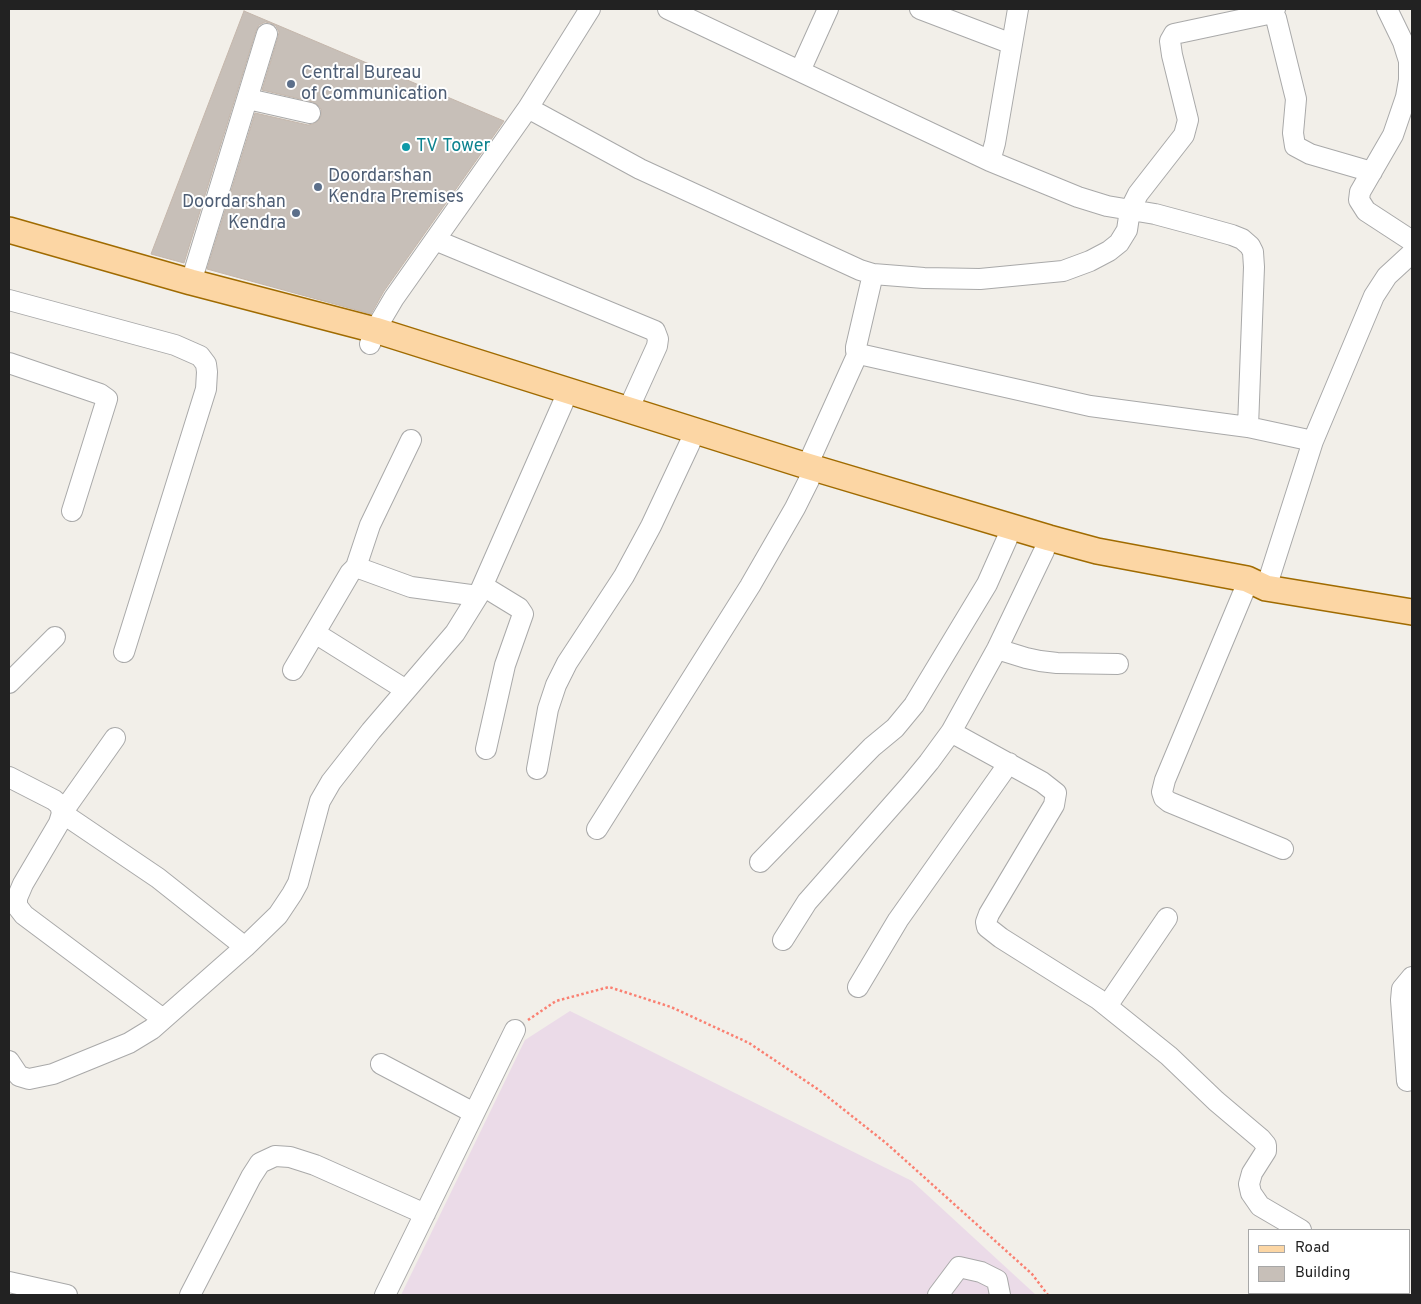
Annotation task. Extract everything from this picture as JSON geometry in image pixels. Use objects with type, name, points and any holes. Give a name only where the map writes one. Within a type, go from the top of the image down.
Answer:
[{"type":"main road","points":[[9,230],[628,410],[808,473],[1044,551],[1140,573],[1412,612]]},
{"type":"main road","points":[[9,243],[373,337],[562,403],[690,443],[1088,548],[1247,579],[1255,589]]},
{"type":"street","points":[[373,337],[394,298],[528,108],[590,9]]},
{"type":"street","points":[[668,9],[990,161],[1078,197],[1107,206],[1155,214],[1242,239],[1254,252],[1248,427]]},
{"type":"street","points":[[800,71],[828,9]]},
{"type":"street","points":[[920,9],[1012,44]]},
{"type":"street","points":[[990,161],[1018,9]]},
{"type":"street","points":[[1387,9],[1403,42],[1409,60],[1409,80],[1406,97],[1394,135],[1360,192],[1359,200],[1371,214],[1412,241]]},
{"type":"street","points":[[528,108],[640,169],[844,264],[873,274],[924,278],[980,279],[1063,271],[1090,261],[1116,246],[1127,230],[1130,210],[1144,184],[1180,142],[1188,124],[1170,41],[1176,32],[1274,10],[1296,99],[1293,133],[1296,146],[1310,154],[1372,172]]},
{"type":"street","points":[[191,282],[267,34]]},
{"type":"street","points":[[248,99],[310,113]]},
{"type":"street","points":[[435,240],[655,331],[658,339],[657,346],[628,410]]},
{"type":"street","points":[[1283,849],[1169,802],[1164,798],[1162,792],[1169,770],[1255,589],[1313,441],[1374,296],[1386,276],[1409,260]]},
{"type":"street","points":[[597,829],[750,586],[795,508],[858,353],[856,347],[873,274]]},
{"type":"street","points":[[9,300],[174,345],[200,356],[206,364],[208,372],[206,389],[124,652]]},
{"type":"street","points":[[858,353],[1090,406],[1248,427],[1313,441]]},
{"type":"street","points":[[9,363],[100,394],[107,399],[72,511]]},
{"type":"street","points":[[9,1061],[19,1076],[29,1078],[53,1074],[129,1043],[152,1029],[245,947],[278,915],[298,882],[320,801],[331,782],[370,731],[455,633],[481,591],[562,403]]},
{"type":"street","points":[[294,670],[350,573],[356,567],[370,525],[411,440]]},
{"type":"street","points":[[537,769],[548,709],[556,686],[567,663],[624,576],[651,526],[690,443]]},
{"type":"street","points":[[760,862],[894,728],[914,705],[988,584],[1007,539]]},
{"type":"street","points":[[783,940],[808,902],[910,785],[951,732],[997,649],[1044,551]]},
{"type":"street","points":[[356,567],[411,587],[481,591],[518,608],[523,614],[505,664],[486,749]]},
{"type":"street","points":[[315,633],[406,690]]},
{"type":"street","points":[[9,682],[54,637]]},
{"type":"street","points":[[997,649],[1026,658],[1057,663],[1118,664]]},
{"type":"street","points":[[951,732],[1042,782],[1056,794],[1054,805],[989,914],[986,922],[987,927],[1107,1006],[1169,1056],[1261,1139],[1266,1145],[1266,1151],[1252,1173],[1249,1184],[1251,1193],[1260,1206],[1299,1229]]},
{"type":"street","points":[[115,738],[62,814],[59,823],[23,884],[13,913],[24,915],[163,1019]]},
{"type":"street","points":[[858,988],[898,920],[1009,763]]},
{"type":"street","points":[[9,777],[54,800],[60,805],[62,814],[158,878],[245,947]]},
{"type":"street","points":[[1107,1006],[1167,918]]},
{"type":"street","points":[[1412,977],[1402,989],[1401,1000],[1407,1081],[1412,1080]]},
{"type":"street","points":[[385,1295],[515,1030]]},
{"type":"street","points":[[381,1064],[474,1112]]},
{"type":"street","points":[[190,1295],[251,1177],[260,1163],[275,1156],[290,1157],[315,1165],[425,1214]]},
{"type":"street","points":[[938,1295],[959,1267],[981,1272],[997,1280],[1000,1295]]},
{"type":"street","points":[[9,1282],[67,1295]]},
{"type":"path","points":[[515,1030],[556,1001],[609,987],[671,1007],[749,1043],[819,1090],[886,1143],[1032,1274],[1048,1295]]},
{"type":"shaded area","points":[[570,1011],[912,1181],[1036,1295],[401,1295],[525,1040]]},
{"type":"building","name":"Doordarshan Kendra Premises","points":[[244,11],[504,121],[384,291],[371,314],[207,269],[255,113],[308,125],[318,121],[321,116],[321,109],[313,102],[262,90],[279,32],[276,26],[270,23],[265,22],[259,25],[256,31],[184,263],[151,254]]},
{"type":"place","name":"Central Bureau of Communication","points":[[291,84]]},
{"type":"place","name":"TV Tower","points":[[406,147]]},
{"type":"place","name":"Doordarshan Kendra Premises","points":[[318,187]]},
{"type":"place","name":"Doordarshan Kendra","points":[[296,213]]}]
